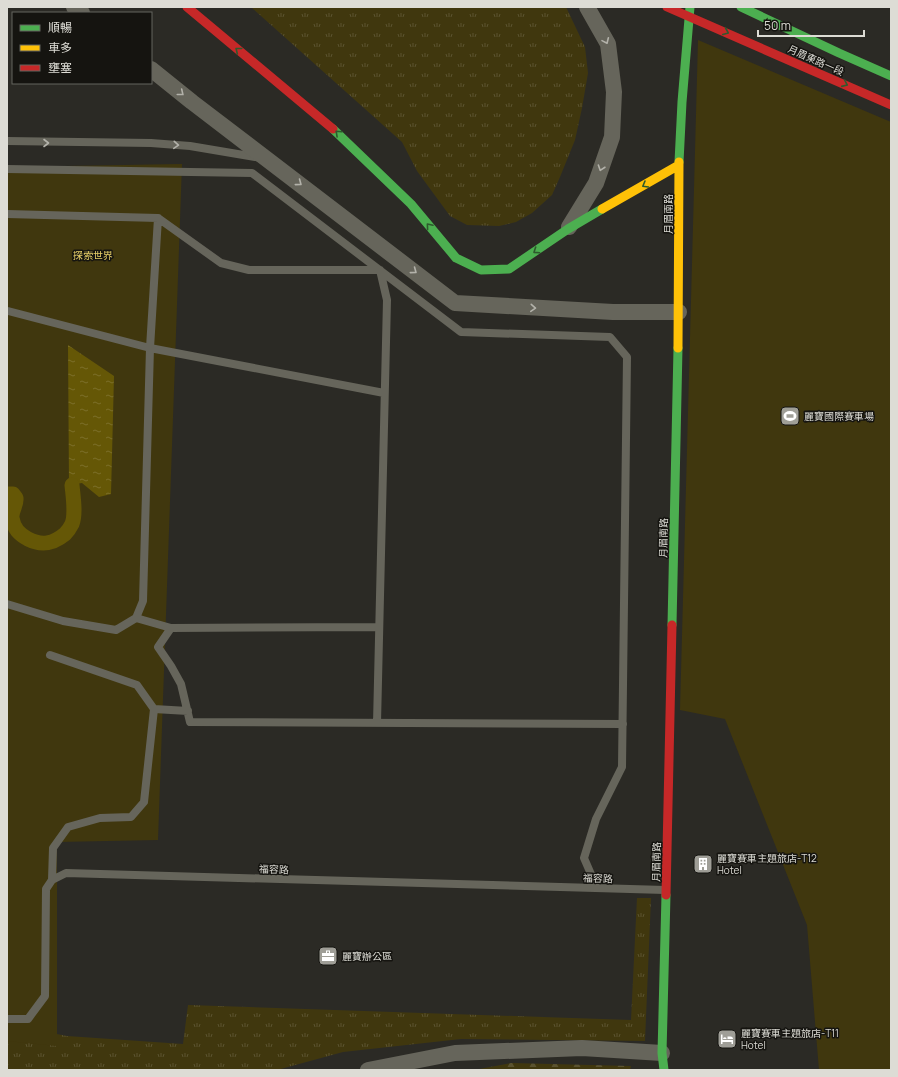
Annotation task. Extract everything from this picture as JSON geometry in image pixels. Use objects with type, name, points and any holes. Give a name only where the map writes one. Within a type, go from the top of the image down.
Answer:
[{"type":"street","points":[[187,7],[337,132],[411,204],[456,258],[481,270],[509,269],[568,229],[679,165]]},
{"type":"street","points":[[568,229],[596,183],[612,137],[614,92],[608,44],[587,7]]},
{"type":"street","name":"月眉東路一段","points":[[667,7],[891,105]]},
{"type":"street","name":"月眉南路","points":[[664,1070],[662,1053],[678,312],[679,165],[682,102],[690,7]]},
{"type":"street","name":"月眉東路一段","points":[[741,7],[891,76]]},
{"type":"street","points":[[152,70],[456,303],[613,312],[678,312]]},
{"type":"street","points":[[368,1070],[455,1053],[582,1048],[662,1053]]},
{"type":"lane","points":[[7,142],[113,142],[190,146],[268,160]]},
{"type":"lane","points":[[7,169],[252,173],[461,332],[610,337],[627,357],[622,767],[596,819],[584,858],[597,888]]},
{"type":"lane","points":[[7,214],[158,218],[221,263],[249,270],[380,270]]},
{"type":"lane","points":[[7,604],[63,621],[116,630],[136,618],[143,601],[150,348],[158,218]]},
{"type":"lane","points":[[378,723],[386,300],[380,270]]},
{"type":"lane","points":[[8,311],[150,348],[384,393]]},
{"type":"lane","points":[[136,618],[171,628],[379,627]]},
{"type":"lane","points":[[171,628],[158,647],[181,684],[190,722],[623,724]]},
{"type":"lane","points":[[7,1019],[28,1019],[45,996],[46,889],[52,880],[53,848],[68,827],[100,818],[131,817],[144,802],[154,708],[137,685],[50,655]]},
{"type":"lane","points":[[154,708],[188,711]]},
{"type":"lane","name":"福容路","points":[[52,880],[66,872],[666,890]]},
{"type":"green space","points":[[251,7],[566,7],[585,47],[588,73],[575,140],[552,195],[532,213],[516,222],[499,226],[467,225],[450,216],[417,171],[402,142]]},
{"type":"green space","name":"麗寶國際賽車場","points":[[698,40],[891,122],[891,1070],[819,1070],[807,925],[725,719],[680,710]]},
{"type":"green space","name":"探索世界","points":[[182,164],[158,840],[57,842],[57,1046],[7,1041],[7,167]]},
{"type":"green space","points":[[637,898],[651,898],[645,1041],[461,1039],[343,1052],[277,1070],[7,1070],[7,1027],[26,1028],[67,1036],[183,1044],[188,1005],[631,1020]]},
{"type":"green space","points":[[511,1063],[631,1066],[630,1070],[474,1070]]},
{"type":"water","points":[[68,345],[114,376],[111,494],[99,497],[82,483],[69,485]]},
{"type":"waterway","points":[[7,494],[13,494],[16,498],[12,518],[17,531],[33,541],[38,543],[47,543],[52,542],[65,534],[72,524],[74,510],[72,485]]},
{"type":"traffic: fast","points":[[679,162],[682,102],[690,7]]},
{"type":"traffic: fast","points":[[741,7],[891,76]]},
{"type":"traffic: fast","points":[[333,129],[411,204],[456,258],[481,270],[509,269],[568,229],[602,209]]},
{"type":"traffic: fast","points":[[672,625],[678,348]]},
{"type":"traffic: fast","points":[[664,1070],[662,1053],[666,895]]},
{"type":"traffic: slow","points":[[678,348],[679,162]]},
{"type":"traffic: slow","points":[[602,209],[679,165]]},
{"type":"traffic: jam","points":[[187,7],[333,129]]},
{"type":"traffic: jam","points":[[667,7],[891,105]]},
{"type":"traffic: jam","points":[[666,895],[672,625]]},
{"type":"place","name":"麗寶國際賽車場","points":[[790,416]]},
{"type":"place","name":"麗寶賽車主題旅店-T12 Hotel","points":[[703,864]]},
{"type":"place","name":"麗寶辦公區","points":[[328,956]]},
{"type":"place","name":"麗寶賽車主題旅店-T11 Hotel","points":[[727,1039]]}]
